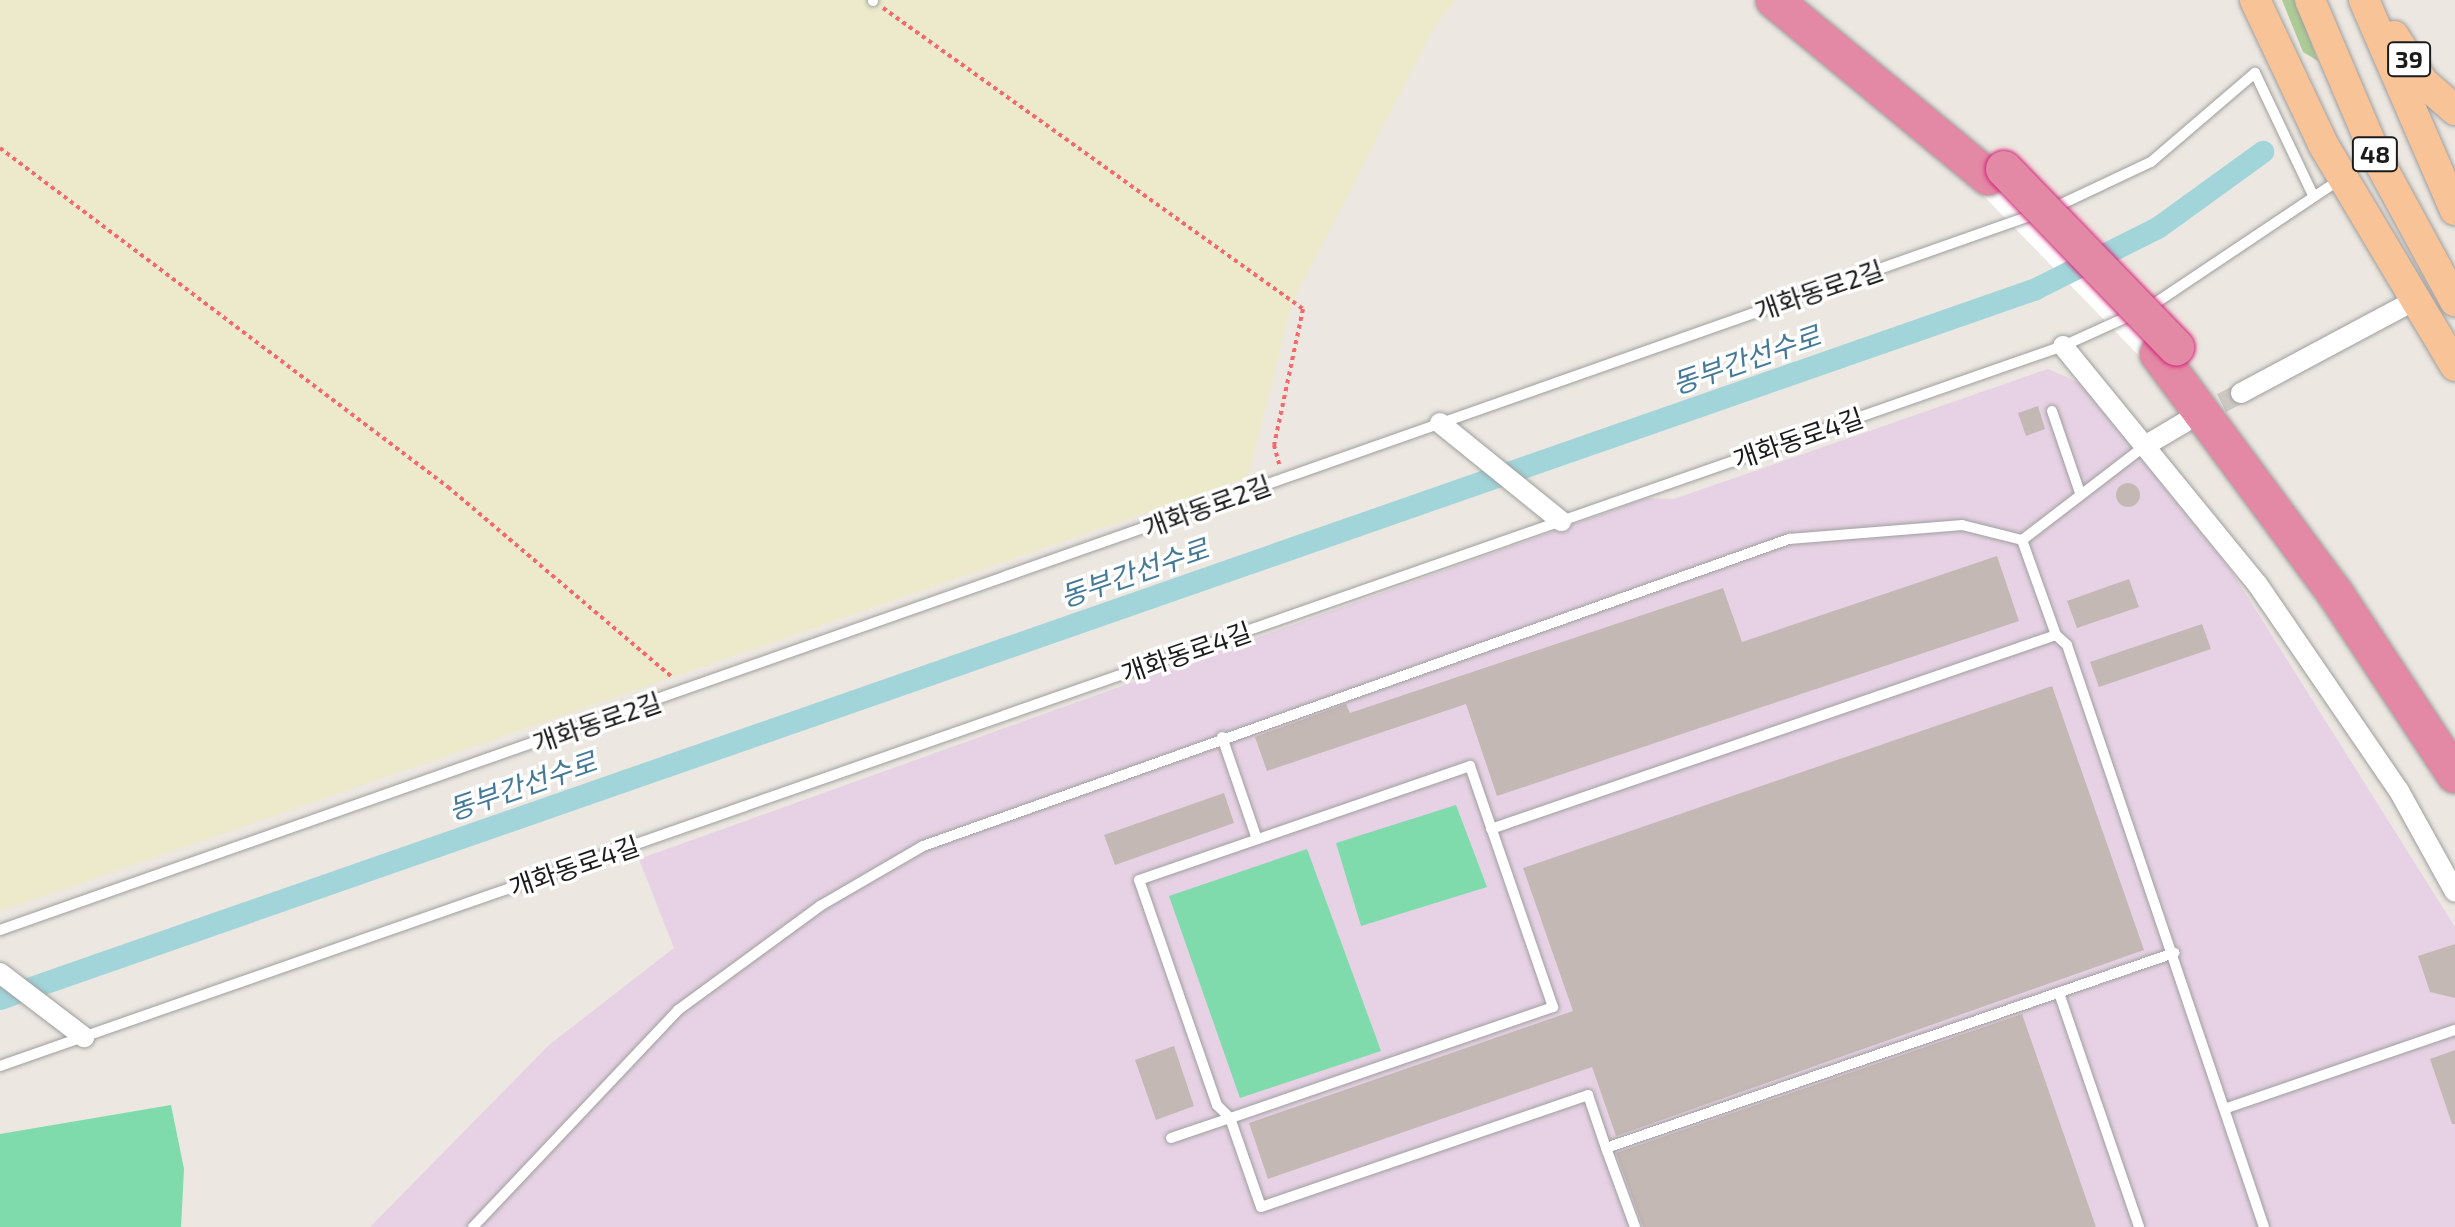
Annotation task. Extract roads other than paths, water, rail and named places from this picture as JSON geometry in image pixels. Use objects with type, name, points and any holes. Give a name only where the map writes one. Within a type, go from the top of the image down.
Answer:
[{"type":"highway","points":[[1774,0],[1996,173]]},
{"type":"highway","points":[[1800,0],[1996,173],[2167,351],[2360,586],[2455,727]]},
{"type":"highway","points":[[2167,351],[2335,593],[2455,775]]},
{"type":"main road","points":[[2255,0],[2343,178],[2455,366]]},
{"type":"main road","name":"48","points":[[2310,0],[2378,160],[2455,301]]},
{"type":"main road","name":"48","points":[[2364,0],[2455,210]]},
{"type":"main road","name":"39","points":[[2371,0],[2423,82],[2455,110]]},
{"type":"street","points":[[2241,393],[2415,300]]},
{"type":"street","points":[[2063,346],[2148,444],[2258,585],[2399,791],[2455,892]]},
{"type":"street","points":[[2148,444],[2185,422]]},
{"type":"street","points":[[1448,430],[1561,521]]},
{"type":"street","points":[[0,973],[84,1037]]},
{"type":"lane","name":"개화동로2길","points":[[0,930],[682,693],[1282,479],[1448,430],[2103,190],[2175,143],[2255,73],[2314,197]]},
{"type":"lane","name":"개화동로4길","points":[[0,1066],[2063,346],[2162,302],[2343,178]]},
{"type":"lane","points":[[2052,411],[2080,493]]},
{"type":"lane","points":[[2022,540],[2148,444]]},
{"type":"lane","points":[[473,1227],[638,1046],[820,906],[885,865],[992,815],[1789,539],[1866,527],[1962,525],[2022,540]]},
{"type":"lane","points":[[2022,540],[2056,635],[2067,645],[2227,1108],[2264,1227]]},
{"type":"lane","points":[[1491,829],[2056,635]]},
{"type":"lane","points":[[1222,737],[1257,839]]},
{"type":"lane","points":[[1171,1138],[1230,1118],[1553,1007],[1470,766],[1139,880],[1217,1105],[1230,1118],[1261,1207],[1588,1095],[1635,1227]]},
{"type":"lane","points":[[1606,1148],[2174,953]]},
{"type":"lane","points":[[2059,993],[2139,1227]]},
{"type":"lane","points":[[2227,1108],[2455,1030]]},
{"type":"waterway","name":"동부간선수로","points":[[0,999],[2036,289],[2158,228],[2263,152]]},
{"type":"tunnel","points":[[2195,417],[2241,393]]}]
